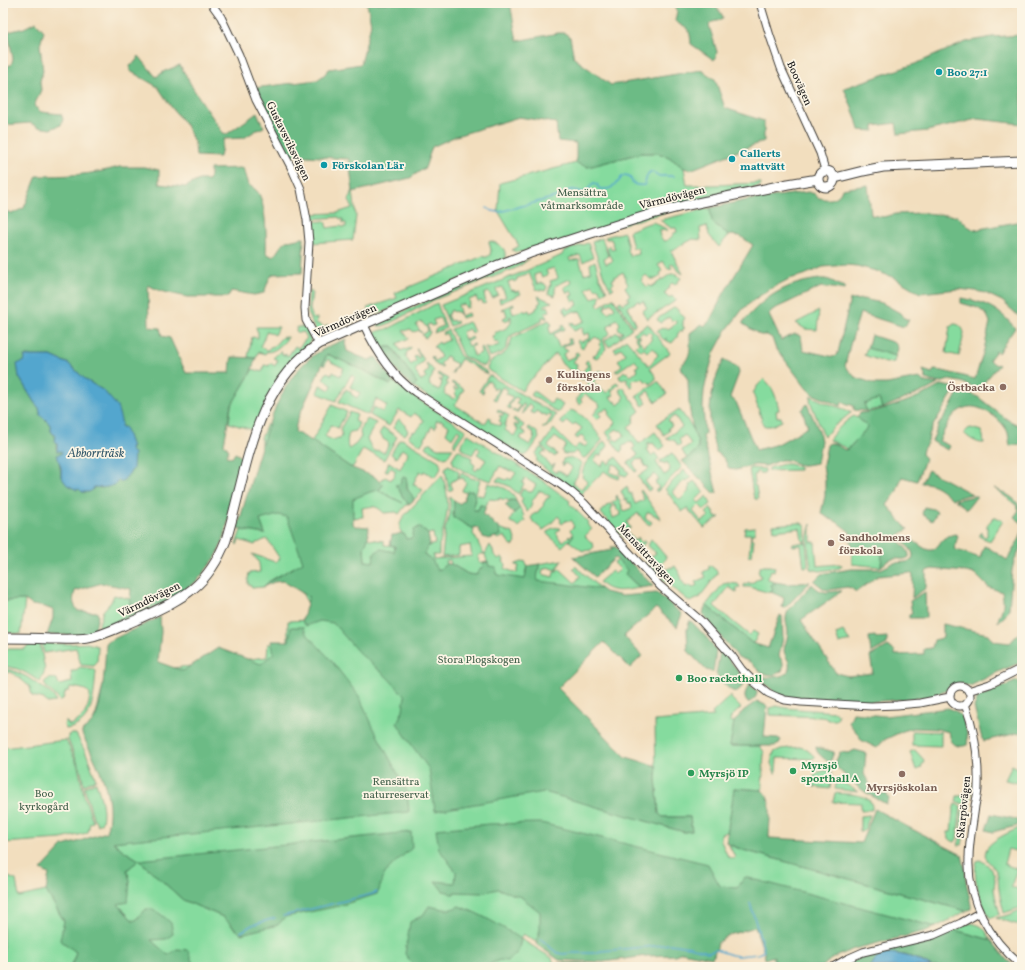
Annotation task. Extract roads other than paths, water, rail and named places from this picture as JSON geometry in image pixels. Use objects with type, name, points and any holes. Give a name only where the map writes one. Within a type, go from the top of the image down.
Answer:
[{"type":"main road","points":[[835,178],[862,171],[883,168],[958,163],[1022,161]]},
{"type":"main road","points":[[825,170],[832,173],[835,178],[833,184],[827,187],[821,185],[818,180],[820,173],[825,170]]},
{"type":"main road","name":"Värmdövägen","points":[[3,638],[90,638],[105,633],[175,602],[191,591],[207,575],[214,565],[226,540],[250,450],[266,407],[281,381],[292,366],[307,352],[319,344],[496,266],[594,232],[683,206],[788,184],[818,180]]},
{"type":"street","name":"Gustavsviksvägen","points":[[211,3],[221,18],[239,55],[256,100],[301,189],[309,242],[304,308],[306,320],[319,344]]},
{"type":"street","name":"Boovägen","points":[[760,3],[781,68],[820,153],[825,170]]},
{"type":"street","name":"Mensättravägen","points":[[364,324],[376,348],[386,363],[406,386],[556,482],[586,504],[660,586],[701,621],[753,682],[768,693],[785,700],[871,706],[920,703],[950,697]]},
{"type":"street","points":[[968,691],[990,684],[1022,668]]},
{"type":"street","points":[[958,687],[964,687],[968,691],[970,694],[969,699],[965,704],[954,704],[951,701],[951,691],[958,687]]},
{"type":"street","name":"Skarpövägen","points":[[965,704],[976,745],[977,758],[978,790],[969,858],[970,881],[973,896],[979,913],[992,935],[1000,946],[1022,966]]},
{"type":"street","points":[[834,967],[863,952],[934,935],[979,913]]},
{"type":"water","name":"Abborrträsk","points":[[24,356],[51,356],[69,364],[86,380],[104,391],[117,406],[122,424],[121,427],[125,427],[132,447],[130,448],[131,451],[134,453],[133,469],[121,483],[119,480],[112,486],[94,487],[91,491],[87,492],[82,492],[79,489],[77,490],[67,485],[61,477],[61,468],[57,455],[61,454],[62,452],[57,452],[57,444],[54,441],[55,436],[51,431],[49,424],[40,415],[39,408],[19,377],[17,364],[24,361]]},
{"type":"water","points":[[889,953],[912,957],[932,967],[871,967],[878,957]]},
{"type":"waterway","points":[[487,208],[492,211],[499,212],[560,196],[570,190],[584,192],[594,183],[597,184],[600,189],[607,189],[611,188],[624,175],[629,176],[634,184],[638,185],[644,185],[647,175],[650,172],[653,172],[659,176],[674,176]]},
{"type":"waterway","points":[[283,916],[377,892]]},
{"type":"waterway","points":[[541,939],[552,949],[563,954],[595,953],[601,951],[670,944],[708,952],[716,950],[738,956],[758,954],[764,951],[750,903]]},
{"type":"waterway","points":[[241,932],[252,925],[275,918]]},
{"type":"place","name":"Boo 27:1","points":[[939,72]]},
{"type":"place","name":"Callerts mattvätt","points":[[732,159]]},
{"type":"place","name":"Förskolan Lär","points":[[324,165]]},
{"type":"place","name":"Kulingens förskola","points":[[549,380]]},
{"type":"place","name":"Östbacka","points":[[1003,387]]},
{"type":"place","name":"Sandholmens förskola","points":[[831,543]]},
{"type":"place","name":"Boo rackethall","points":[[679,678]]},
{"type":"place","name":"Myrsjö sporthall A","points":[[793,771]]},
{"type":"place","name":"Myrsjö IP","points":[[691,773]]},
{"type":"place","name":"Myrsjöskolan","points":[[902,774]]},
{"type":"park label","name":"Mensättra våtmarksområde","points":[[582,198]]},
{"type":"park label","name":"Stora Plogskogen","points":[[479,659]]},
{"type":"park label","name":"Rensättra naturreservat","points":[[396,787]]},
{"type":"park label","name":"Boo kyrkogård","points":[[44,799]]}]
